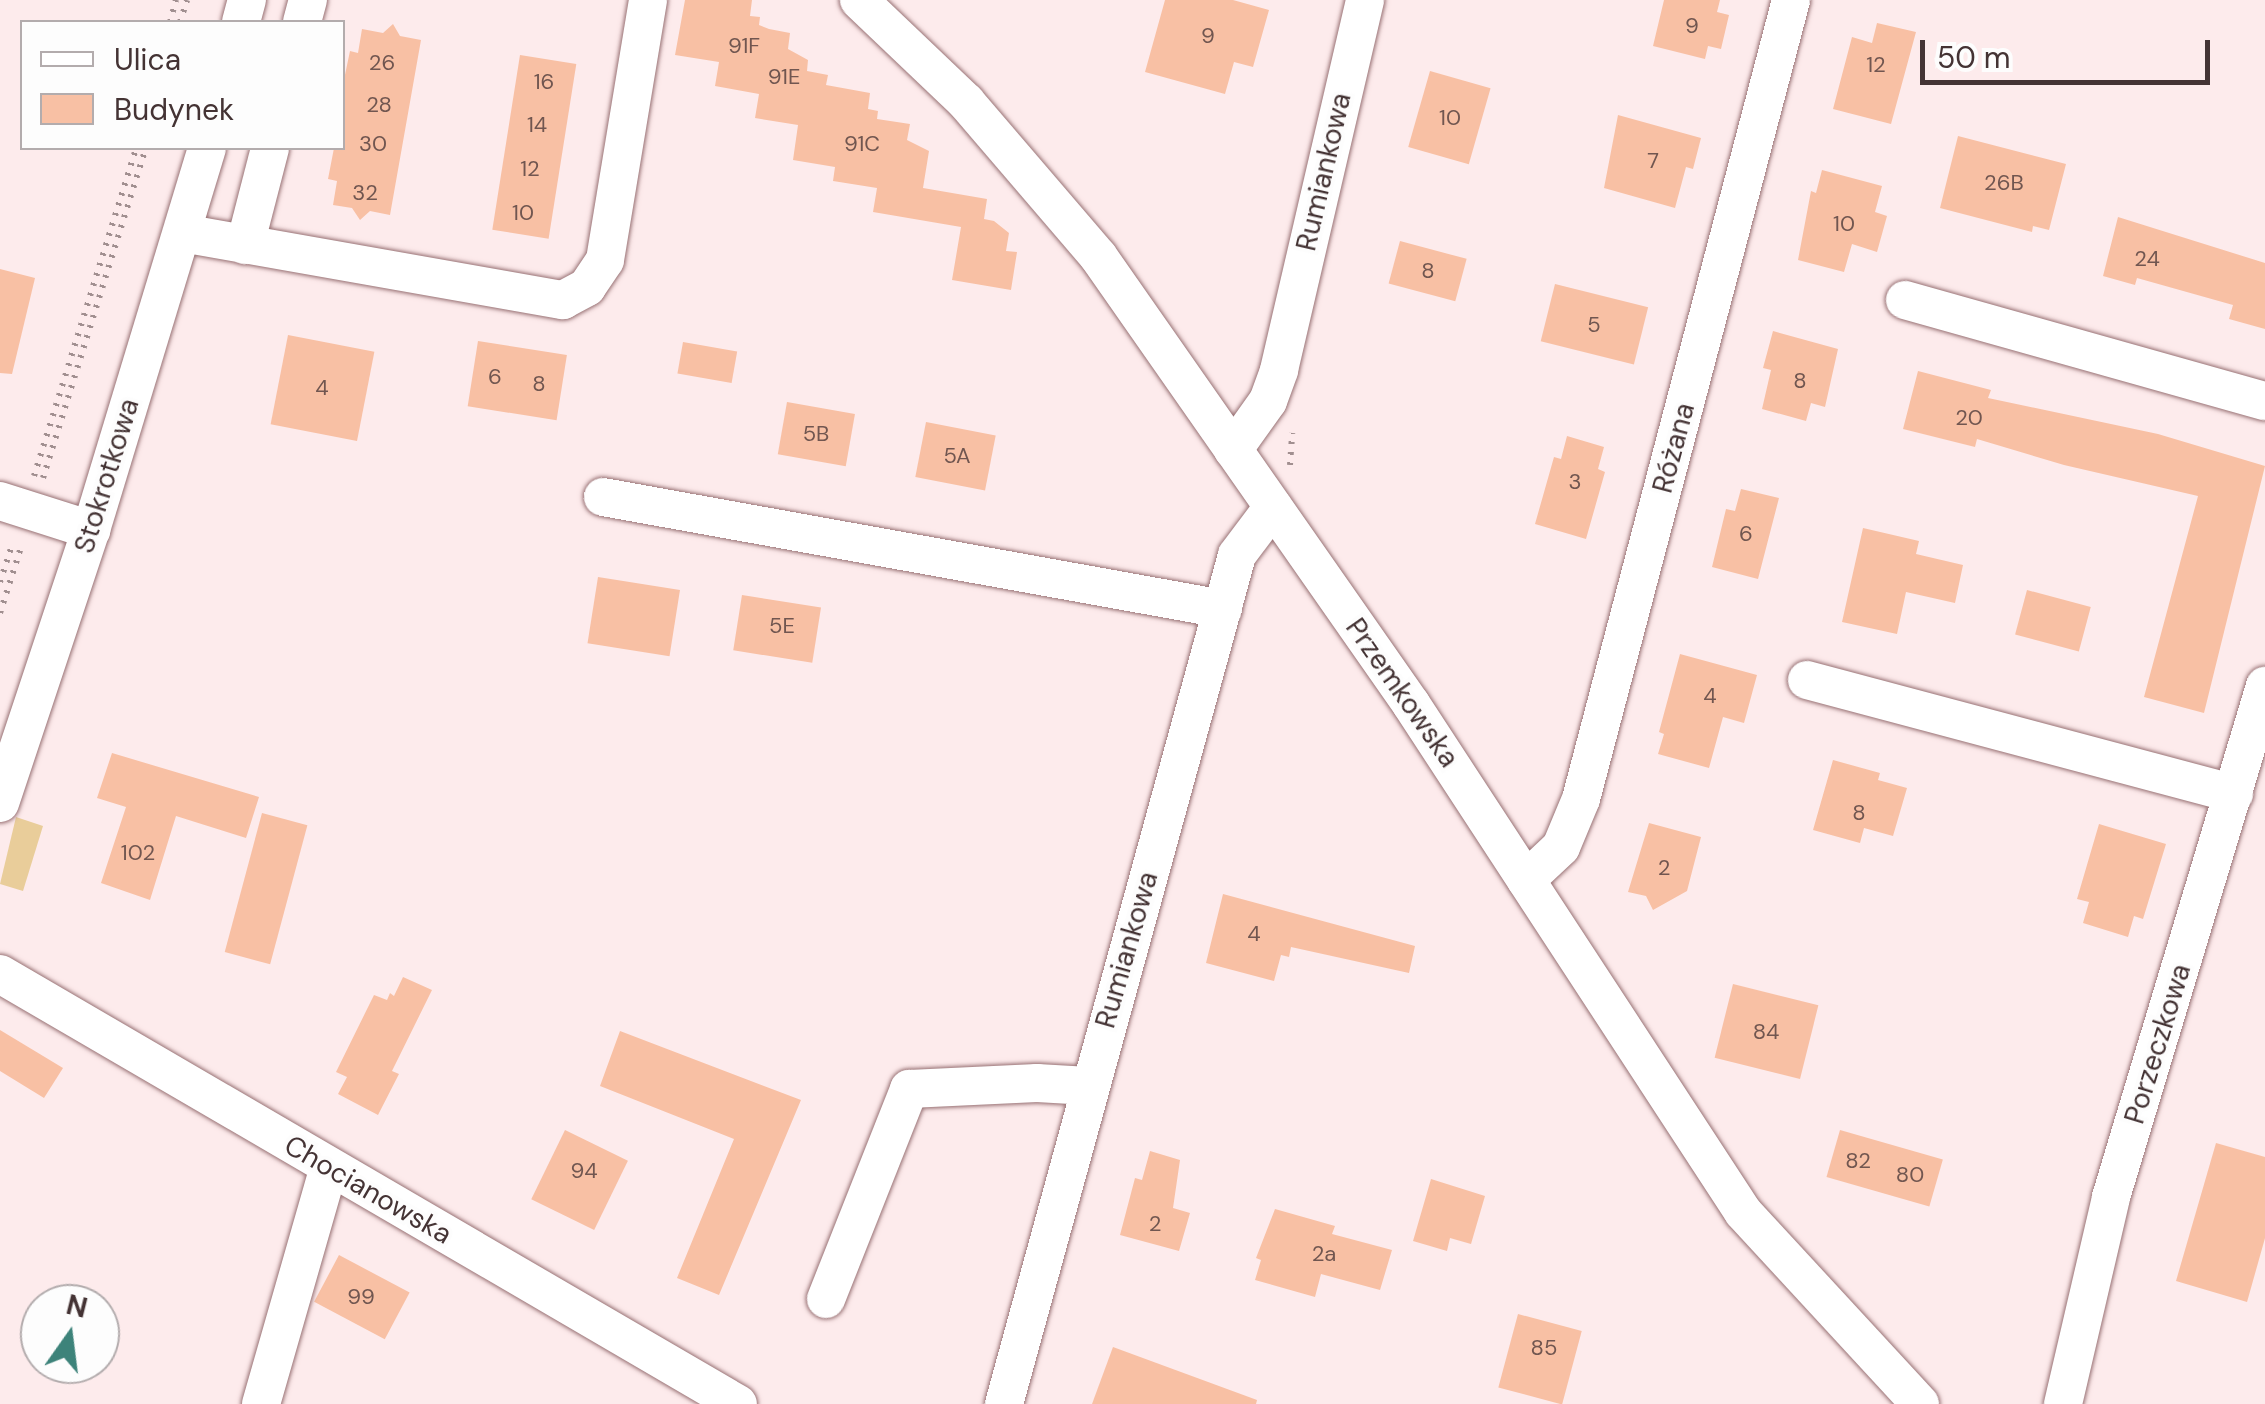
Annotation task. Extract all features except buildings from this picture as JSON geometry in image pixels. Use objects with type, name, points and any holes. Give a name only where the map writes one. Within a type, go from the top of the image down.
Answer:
[{"type":"street","points":[[182,234],[562,300],[588,287],[604,260],[648,0]]},
{"type":"street","name":"Przemkowska","points":[[859,0],[966,102],[1098,256],[1411,704],[1744,1212],[1883,1388],[1920,1404]]},
{"type":"street","name":"Rumiankowa","points":[[1233,450],[1268,401],[1278,370],[1365,0]]},
{"type":"street","name":"Różana","points":[[1526,880],[1561,847],[1582,799],[1791,0]]},
{"type":"street","name":"Stokrotkowa","points":[[0,803],[91,530],[205,150]]},
{"type":"street","points":[[245,244],[269,150]]},
{"type":"street","points":[[1905,300],[2265,401]]},
{"type":"street","points":[[603,497],[1223,609]]},
{"type":"street","points":[[19,507],[91,530]]},
{"type":"street","name":"Rumiankowa","points":[[1004,1404],[1223,609],[1244,541],[1273,507]]},
{"type":"street","points":[[1807,680],[2234,794]]},
{"type":"street","name":"Porzeczkowa","points":[[2064,1404],[2111,1197],[2265,686]]},
{"type":"street","name":"Chocianowska","points":[[0,974],[738,1404]]},
{"type":"street","points":[[826,1299],[909,1089],[1037,1083],[1089,1086]]},
{"type":"street","points":[[261,1404],[329,1168]]},
{"type":"path","points":[[0,582],[19,507],[135,150]]},
{"type":"path","points":[[0,613],[19,507],[145,150]]},
{"type":"shaded area","points":[[16,817],[43,826],[23,891],[0,884]]}]
